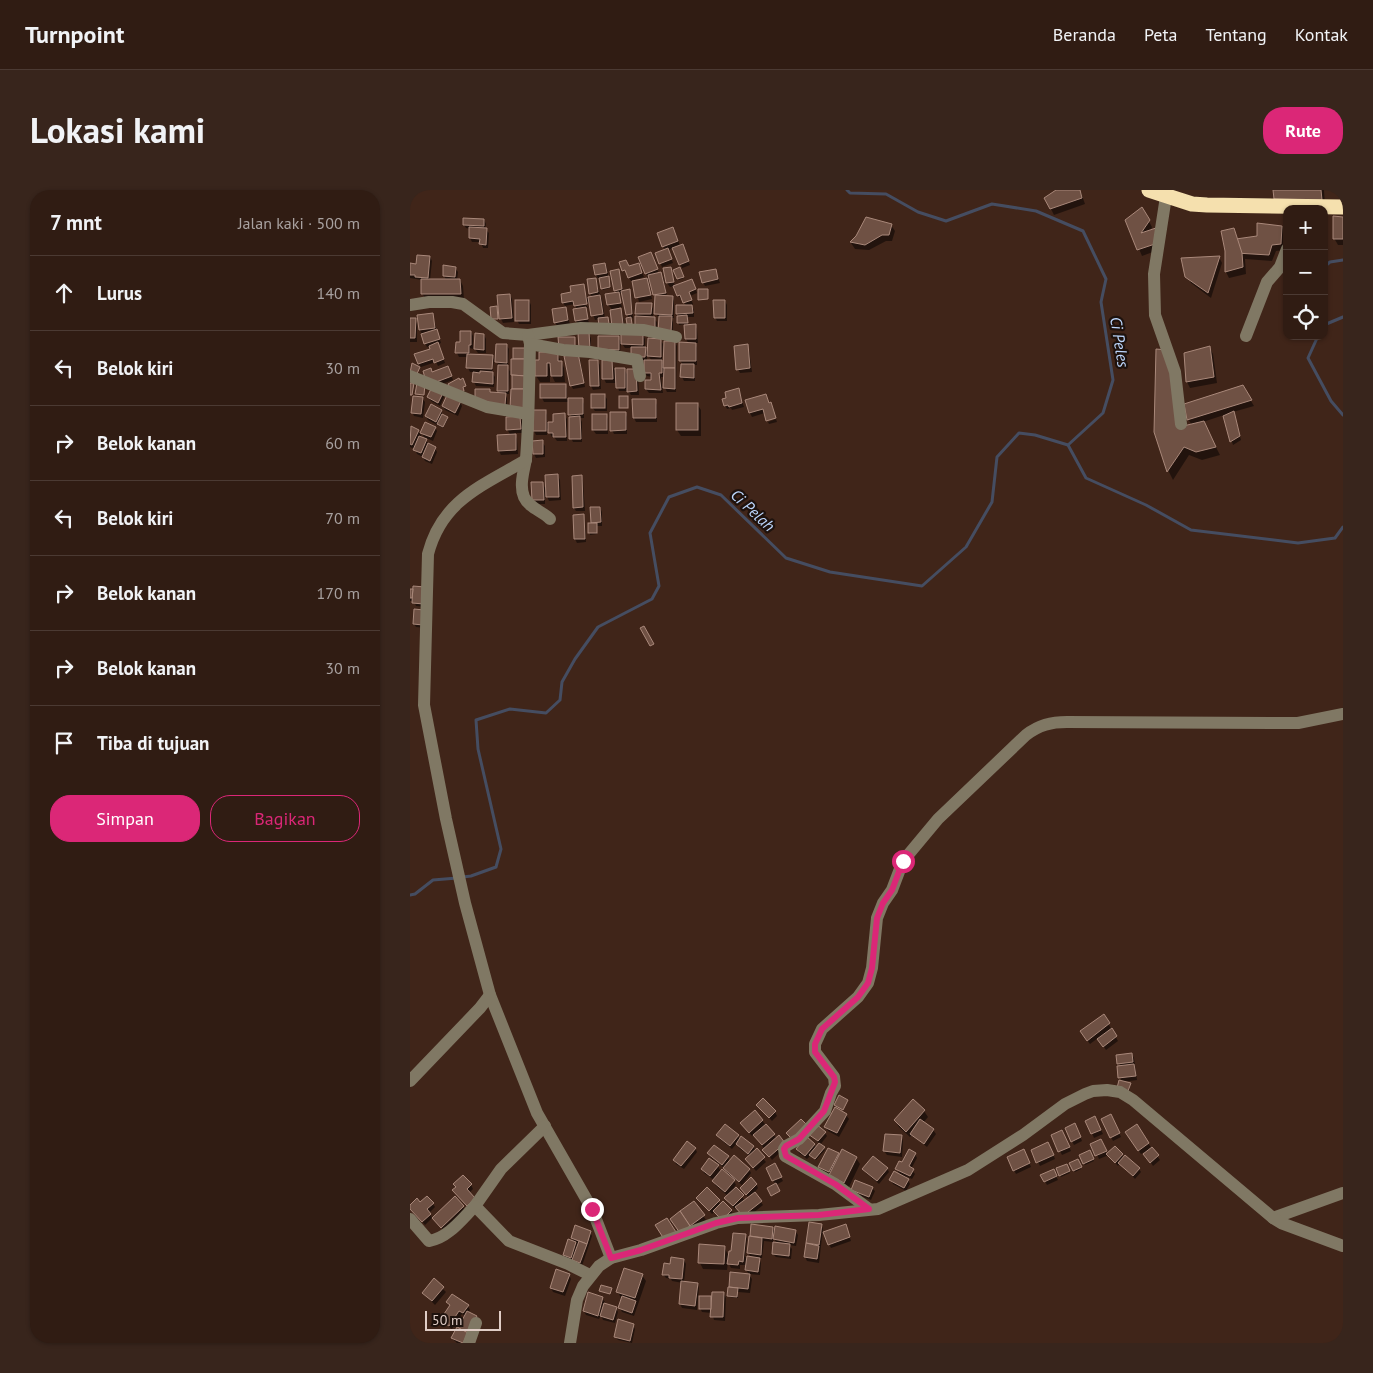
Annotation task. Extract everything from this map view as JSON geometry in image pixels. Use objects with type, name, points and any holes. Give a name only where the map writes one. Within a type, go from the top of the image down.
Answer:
[{"type":"highway","points":[[1149,190],[1166,193],[1192,204],[1283,208]]},
{"type":"highway","points":[[1328,207],[1343,207]]},
{"type":"street","points":[[1166,193],[1154,274],[1155,315],[1176,372],[1182,424]]},
{"type":"street","points":[[1246,336],[1267,282],[1280,267],[1287,250]]},
{"type":"street","points":[[411,303],[452,302],[464,304],[503,334],[563,350],[590,352],[637,360],[640,376]]},
{"type":"street","points":[[529,340],[580,328],[644,330],[676,337]]},
{"type":"street","points":[[529,340],[528,414],[526,460],[522,480],[523,495],[528,504],[544,512],[550,519]]},
{"type":"street","points":[[410,376],[487,407],[528,414]]},
{"type":"street","points":[[526,460],[456,503],[440,523],[433,537],[428,554],[424,705],[446,819],[490,995],[539,1117],[592,1209],[611,1258]]},
{"type":"street","points":[[869,1209],[835,1184],[786,1156],[784,1149],[799,1139],[824,1111],[835,1082],[834,1077],[815,1052],[818,1037],[822,1029],[858,997],[868,983],[872,968],[879,910],[892,890],[903,861],[938,819],[1026,735],[1045,724],[1067,722],[1298,723],[1343,714]]},
{"type":"street","points":[[410,1081],[480,1008],[490,995]]},
{"type":"street","points":[[570,1343],[577,1300],[583,1286],[599,1266],[611,1258],[641,1250],[716,1223],[738,1218],[819,1215],[878,1208],[968,1170],[1023,1135],[1065,1104],[1093,1091],[1107,1090],[1120,1092],[1133,1100],[1273,1218],[1281,1223],[1343,1246]]},
{"type":"street","points":[[410,1220],[429,1241],[437,1240],[451,1230],[475,1206],[501,1170],[544,1126]]},
{"type":"street","points":[[1273,1218],[1343,1193]]},
{"type":"street","points":[[475,1206],[509,1241],[568,1264],[590,1275]]},
{"type":"street","points":[[468,1343],[476,1323]]},
{"type":"building","points":[[1056,190],[1080,190],[1082,198],[1050,209],[1044,198]]},
{"type":"building","points":[[1273,190],[1321,190],[1322,200],[1274,199]]},
{"type":"building","points":[[1142,207],[1150,220],[1141,233],[1156,228],[1158,243],[1137,250],[1125,220]]},
{"type":"building","points":[[1333,216],[1343,217],[1343,239],[1333,239]]},
{"type":"building","points":[[866,217],[892,224],[889,235],[882,235],[865,245],[850,242],[856,236]]},
{"type":"building","points":[[463,218],[484,219],[484,226],[463,225]]},
{"type":"building","points":[[1257,223],[1282,226],[1281,244],[1272,245],[1269,255],[1236,253],[1236,239],[1257,236]]},
{"type":"building","points":[[469,227],[487,228],[486,245],[479,244],[480,239],[469,238]]},
{"type":"building","points":[[673,227],[678,241],[662,247],[657,233]]},
{"type":"building","points":[[1234,228],[1242,253],[1243,267],[1225,272],[1225,251],[1221,231]]},
{"type":"building","points":[[683,244],[689,261],[679,265],[672,248]]},
{"type":"building","points":[[668,248],[672,259],[659,264],[655,253]]},
{"type":"building","points":[[651,252],[658,269],[645,274],[638,257]]},
{"type":"building","points":[[417,255],[430,256],[428,278],[410,275],[410,263],[416,264]]},
{"type":"building","points":[[1220,256],[1208,293],[1185,277],[1181,258]]},
{"type":"building","points":[[626,260],[629,266],[639,263],[642,273],[628,278],[625,270],[622,271],[619,262]]},
{"type":"building","points":[[605,263],[607,273],[595,275],[593,265]]},
{"type":"building","points":[[443,265],[456,267],[455,277],[443,276]]},
{"type":"building","points":[[671,267],[674,282],[666,283],[663,268]]},
{"type":"building","points":[[680,267],[684,277],[677,279],[673,270]]},
{"type":"building","points":[[619,269],[622,289],[614,291],[610,271]]},
{"type":"building","points":[[716,269],[718,279],[702,283],[699,272]]},
{"type":"building","points":[[661,272],[666,293],[653,295],[648,275]]},
{"type":"building","points":[[609,276],[610,287],[601,289],[599,278]]},
{"type":"building","points":[[596,278],[598,292],[589,294],[587,279]]},
{"type":"building","points":[[647,278],[651,295],[635,298],[632,281]]},
{"type":"building","points":[[421,279],[460,279],[461,294],[421,294]]},
{"type":"building","points":[[692,279],[696,289],[689,292],[692,300],[683,303],[680,295],[677,296],[673,286]]},
{"type":"building","points":[[584,284],[587,304],[574,306],[573,301],[562,303],[561,294],[571,292],[570,286]]},
{"type":"building","points":[[630,289],[632,314],[626,315],[621,291]]},
{"type":"building","points":[[698,289],[708,289],[708,299],[698,300]]},
{"type":"building","points":[[619,292],[621,303],[607,305],[605,294]]},
{"type":"building","points":[[510,294],[512,318],[499,319],[497,295]]},
{"type":"building","points":[[600,295],[603,314],[591,316],[588,297]]},
{"type":"building","points":[[655,295],[673,296],[672,315],[654,314]]},
{"type":"building","points":[[515,300],[529,300],[529,321],[515,321]]},
{"type":"building","points":[[713,300],[725,300],[725,318],[714,318]]},
{"type":"building","points":[[636,303],[652,303],[651,314],[635,314]]},
{"type":"building","points":[[676,305],[692,305],[693,313],[676,314]]},
{"type":"building","points":[[497,306],[498,319],[491,319],[490,307]]},
{"type":"building","points":[[566,307],[568,320],[554,323],[552,309]]},
{"type":"building","points":[[586,307],[588,319],[575,321],[573,309]]},
{"type":"building","points":[[621,308],[623,324],[612,326],[610,310]]},
{"type":"building","points":[[433,313],[435,328],[419,330],[417,315]]},
{"type":"building","points":[[687,315],[688,323],[677,323],[677,316]]},
{"type":"building","points":[[635,316],[655,317],[655,328],[635,328]]},
{"type":"building","points":[[659,316],[672,316],[671,332],[658,332]]},
{"type":"building","points":[[608,317],[609,324],[599,326],[598,318]]},
{"type":"building","points":[[631,317],[632,324],[627,324],[626,318]]},
{"type":"building","points":[[410,318],[416,318],[415,338],[410,338]]},
{"type":"building","points":[[696,324],[696,339],[685,339],[684,325]]},
{"type":"building","points":[[437,329],[440,339],[424,344],[421,334]]},
{"type":"building","points":[[460,331],[471,331],[469,353],[455,353],[456,342],[460,342]]},
{"type":"building","points":[[589,332],[590,349],[579,349],[578,333]]},
{"type":"building","points":[[475,333],[484,334],[484,350],[474,349]]},
{"type":"building","points":[[621,334],[643,334],[643,345],[621,344]]},
{"type":"building","points":[[598,336],[619,336],[619,350],[598,349]]},
{"type":"building","points":[[558,337],[575,337],[575,348],[559,349]]},
{"type":"building","points":[[648,338],[661,339],[661,357],[647,356]]},
{"type":"building","points":[[664,341],[675,341],[675,368],[663,368]]},
{"type":"building","points":[[438,342],[444,359],[434,363],[433,359],[418,364],[414,354],[430,349],[429,346]]},
{"type":"building","points":[[679,342],[696,343],[696,361],[679,361]]},
{"type":"building","points":[[496,344],[507,344],[507,363],[495,362]]},
{"type":"building","points":[[748,344],[750,368],[736,370],[734,346]]},
{"type":"building","points":[[1210,346],[1214,377],[1186,382],[1184,353]]},
{"type":"building","points":[[631,347],[646,347],[645,357],[631,357]]},
{"type":"building","points":[[513,348],[527,348],[527,359],[513,359]]},
{"type":"building","points":[[1156,349],[1167,350],[1179,427],[1204,421],[1216,447],[1196,452],[1184,447],[1167,472],[1154,432]]},
{"type":"building","points":[[539,352],[558,352],[558,361],[562,361],[562,376],[551,376],[550,363],[547,363],[547,376],[535,376],[535,360],[539,360]]},
{"type":"building","points":[[578,353],[584,383],[570,386],[564,356]]},
{"type":"building","points":[[467,354],[493,355],[492,369],[466,368]]},
{"type":"building","points":[[511,359],[527,359],[526,376],[511,375]]},
{"type":"building","points":[[589,360],[598,360],[599,386],[590,386]]},
{"type":"building","points":[[602,360],[612,360],[613,379],[602,379]]},
{"type":"building","points":[[644,360],[662,360],[662,373],[659,373],[661,390],[645,389],[645,380],[651,380],[651,373],[644,373]]},
{"type":"building","points":[[412,363],[420,367],[416,376],[410,373]]},
{"type":"building","points":[[681,364],[694,364],[694,378],[680,377]]},
{"type":"building","points":[[498,365],[508,365],[508,391],[497,391]]},
{"type":"building","points":[[448,366],[452,376],[431,384],[425,378],[423,371],[431,368],[432,372]]},
{"type":"building","points":[[615,368],[625,368],[625,388],[616,388]]},
{"type":"building","points":[[664,368],[675,368],[675,389],[663,388]]},
{"type":"building","points":[[627,369],[636,369],[637,391],[627,392]]},
{"type":"building","points":[[480,371],[493,372],[493,384],[472,382],[473,372],[480,373]]},
{"type":"building","points":[[512,375],[526,376],[526,389],[512,389]]},
{"type":"building","points":[[459,378],[460,380],[463,378],[466,386],[463,387],[464,391],[458,393],[451,391],[448,384]]},
{"type":"building","points":[[410,383],[414,383],[412,395],[410,395]]},
{"type":"building","points":[[417,383],[425,384],[424,395],[415,394]]},
{"type":"building","points":[[540,384],[566,384],[566,398],[540,398]]},
{"type":"building","points":[[1243,385],[1252,400],[1187,420],[1184,404]]},
{"type":"building","points":[[432,387],[443,393],[438,403],[427,397]]},
{"type":"building","points":[[739,388],[742,403],[729,407],[728,405],[724,406],[722,399],[726,398],[725,392]]},
{"type":"building","points":[[475,389],[490,389],[490,392],[506,393],[505,405],[485,404],[475,400]]},
{"type":"building","points":[[511,389],[526,389],[525,409],[510,408]]},
{"type":"building","points":[[591,394],[605,394],[605,408],[591,408]]},
{"type":"building","points":[[766,394],[769,403],[771,402],[776,418],[766,421],[763,409],[749,413],[745,400]]},
{"type":"building","points":[[447,395],[461,401],[455,413],[442,406]]},
{"type":"building","points":[[413,396],[423,397],[421,414],[411,413]]},
{"type":"building","points":[[619,396],[628,396],[628,408],[619,408]]},
{"type":"building","points":[[568,398],[583,398],[583,414],[568,415]]},
{"type":"building","points":[[632,399],[656,399],[656,418],[633,418]]},
{"type":"building","points":[[676,403],[698,403],[698,430],[676,430]]},
{"type":"building","points":[[431,404],[442,410],[436,422],[425,416]]},
{"type":"building","points":[[533,410],[546,410],[546,431],[533,431]]},
{"type":"building","points":[[1234,411],[1240,436],[1230,442],[1223,416]]},
{"type":"building","points":[[610,412],[626,412],[626,430],[610,431]]},
{"type":"building","points":[[565,413],[566,437],[553,437],[553,433],[548,433],[548,422],[553,422],[553,414]]},
{"type":"building","points":[[442,414],[448,417],[443,427],[437,424]]},
{"type":"building","points":[[592,414],[607,414],[607,430],[592,430]]},
{"type":"building","points":[[520,416],[521,429],[506,430],[506,417]]},
{"type":"building","points":[[580,416],[581,439],[569,439],[569,417]]},
{"type":"building","points":[[425,422],[436,427],[431,437],[420,433]]},
{"type":"building","points":[[411,426],[419,430],[412,445],[410,444]]},
{"type":"building","points":[[516,434],[516,450],[498,451],[497,435]]},
{"type":"building","points":[[419,436],[427,439],[421,453],[413,450]]},
{"type":"building","points":[[543,440],[543,454],[533,454],[532,441]]},
{"type":"building","points":[[428,443],[436,447],[430,461],[422,457]]},
{"type":"building","points":[[558,474],[559,497],[546,497],[545,475]]},
{"type":"building","points":[[582,475],[583,507],[573,508],[572,476]]},
{"type":"building","points":[[531,482],[543,482],[544,500],[532,500]]},
{"type":"building","points":[[590,507],[600,507],[601,522],[591,523]]},
{"type":"building","points":[[584,514],[585,539],[574,539],[573,515]]},
{"type":"building","points":[[588,523],[597,523],[597,533],[588,533]]},
{"type":"building","points":[[413,586],[425,587],[424,604],[412,603]]},
{"type":"building","points":[[410,589],[413,589],[412,598],[410,598]]},
{"type":"building","points":[[414,609],[424,610],[423,625],[413,624]]},
{"type":"building","points":[[644,626],[654,644],[650,646],[640,628]]},
{"type":"building","points":[[1104,1014],[1110,1023],[1087,1041],[1080,1031]]},
{"type":"building","points":[[1112,1028],[1117,1036],[1103,1047],[1097,1039]]},
{"type":"building","points":[[1132,1053],[1133,1062],[1117,1064],[1116,1055]]},
{"type":"building","points":[[1134,1064],[1136,1076],[1118,1078],[1117,1066]]},
{"type":"building","points":[[1119,1080],[1131,1083],[1128,1091],[1117,1088]]},
{"type":"building","points":[[839,1095],[848,1100],[843,1110],[834,1105]]},
{"type":"building","points":[[763,1098],[776,1111],[769,1118],[756,1105]]},
{"type":"building","points":[[913,1099],[925,1110],[906,1132],[894,1120]]},
{"type":"building","points":[[835,1107],[847,1114],[837,1133],[824,1127]]},
{"type":"building","points":[[755,1110],[763,1120],[749,1133],[740,1123]]},
{"type":"building","points":[[1111,1114],[1120,1133],[1110,1138],[1101,1119]]},
{"type":"building","points":[[1095,1116],[1101,1130],[1091,1134],[1085,1121]]},
{"type":"building","points":[[801,1119],[808,1126],[793,1140],[786,1133]]},
{"type":"building","points":[[920,1119],[934,1129],[924,1144],[910,1134]]},
{"type":"building","points":[[1075,1123],[1081,1137],[1071,1142],[1065,1128]]},
{"type":"building","points":[[725,1124],[739,1135],[730,1146],[716,1135]]},
{"type":"building","points":[[766,1124],[775,1134],[762,1145],[753,1135]]},
{"type":"building","points":[[816,1124],[826,1132],[818,1141],[808,1134]]},
{"type":"building","points":[[1137,1124],[1149,1143],[1138,1151],[1125,1132]]},
{"type":"building","points":[[1062,1130],[1070,1147],[1058,1152],[1051,1135]]},
{"type":"building","points":[[885,1134],[902,1135],[900,1153],[883,1151]]},
{"type":"building","points":[[779,1135],[785,1143],[769,1157],[762,1150]]},
{"type":"building","points":[[741,1136],[754,1146],[748,1154],[736,1144]]},
{"type":"building","points":[[806,1136],[815,1144],[805,1156],[796,1149]]},
{"type":"building","points":[[1101,1139],[1107,1151],[1095,1156],[1090,1144]]},
{"type":"building","points":[[687,1141],[696,1148],[681,1166],[673,1160]]},
{"type":"building","points":[[1048,1142],[1054,1155],[1036,1163],[1031,1150]]},
{"type":"building","points":[[819,1143],[825,1147],[815,1159],[809,1155]]},
{"type":"building","points":[[714,1145],[729,1156],[722,1165],[707,1153]]},
{"type":"building","points":[[1115,1146],[1123,1154],[1115,1163],[1106,1154]]},
{"type":"building","points":[[1152,1147],[1159,1155],[1150,1163],[1143,1154]]},
{"type":"building","points":[[757,1148],[765,1157],[753,1168],[745,1159]]},
{"type":"building","points":[[828,1148],[839,1153],[829,1172],[818,1167]]},
{"type":"building","points":[[842,1149],[857,1157],[844,1183],[829,1175]]},
{"type":"building","points":[[909,1149],[916,1153],[909,1166],[914,1169],[910,1176],[895,1169],[899,1161],[902,1162]]},
{"type":"building","points":[[1024,1149],[1030,1163],[1013,1171],[1007,1157]]},
{"type":"building","points":[[1090,1150],[1094,1159],[1083,1164],[1079,1155]]},
{"type":"building","points":[[734,1155],[750,1169],[739,1182],[723,1168]]},
{"type":"building","points":[[1125,1155],[1140,1168],[1133,1176],[1118,1163]]},
{"type":"building","points":[[873,1156],[888,1168],[877,1181],[862,1169]]},
{"type":"building","points":[[709,1158],[719,1165],[710,1176],[701,1169]]},
{"type":"building","points":[[1078,1159],[1082,1167],[1073,1171],[1069,1163]]},
{"type":"building","points":[[775,1163],[782,1177],[772,1181],[766,1168]]},
{"type":"building","points":[[1067,1164],[1070,1171],[1059,1176],[1056,1168]]},
{"type":"building","points":[[722,1169],[735,1180],[725,1192],[712,1181]]},
{"type":"building","points":[[1054,1169],[1057,1176],[1044,1182],[1040,1175]]},
{"type":"building","points":[[894,1171],[909,1179],[904,1188],[889,1180]]},
{"type":"building","points":[[463,1175],[472,1184],[467,1189],[475,1198],[467,1206],[452,1190],[456,1187],[453,1184]]},
{"type":"building","points":[[751,1177],[757,1184],[746,1195],[740,1188]]},
{"type":"building","points":[[855,1180],[873,1187],[869,1197],[851,1190]]},
{"type":"building","points":[[776,1183],[780,1191],[771,1196],[767,1188]]},
{"type":"building","points":[[707,1187],[720,1200],[709,1211],[696,1198]]},
{"type":"building","points":[[736,1187],[744,1195],[733,1206],[724,1198]]},
{"type":"building","points":[[755,1192],[762,1201],[743,1216],[735,1207]]},
{"type":"building","points":[[427,1196],[434,1203],[427,1209],[431,1214],[422,1222],[410,1209],[410,1205],[417,1198],[420,1202]]},
{"type":"building","points":[[455,1196],[464,1206],[441,1228],[432,1218]]},
{"type":"building","points":[[694,1201],[705,1215],[690,1226],[680,1211]]},
{"type":"building","points":[[723,1201],[732,1210],[722,1220],[713,1211]]},
{"type":"building","points":[[680,1211],[690,1226],[680,1233],[670,1219]]},
{"type":"building","points":[[667,1218],[676,1232],[664,1239],[655,1225]]},
{"type":"building","points":[[809,1222],[822,1224],[819,1245],[806,1243]]},
{"type":"building","points":[[751,1224],[773,1227],[772,1239],[750,1236]]},
{"type":"building","points":[[846,1224],[850,1237],[828,1245],[823,1232]]},
{"type":"building","points":[[575,1225],[591,1231],[587,1244],[571,1238]]},
{"type":"building","points":[[775,1226],[796,1230],[794,1243],[773,1239]]},
{"type":"building","points":[[733,1233],[746,1234],[743,1262],[739,1261],[738,1265],[727,1264]]},
{"type":"building","points":[[749,1236],[762,1238],[761,1255],[747,1253]]},
{"type":"building","points":[[568,1239],[576,1242],[571,1258],[563,1255]]},
{"type":"building","points":[[579,1241],[587,1244],[580,1263],[572,1260]]},
{"type":"building","points":[[773,1242],[790,1244],[789,1256],[772,1254]]},
{"type":"building","points":[[806,1243],[819,1246],[817,1259],[804,1257]]},
{"type":"building","points":[[699,1244],[725,1246],[724,1264],[698,1263]]},
{"type":"building","points":[[747,1256],[760,1258],[758,1272],[745,1270]]},
{"type":"building","points":[[671,1257],[684,1259],[682,1279],[669,1278],[669,1275],[662,1275],[664,1263],[670,1264]]},
{"type":"building","points":[[624,1268],[643,1274],[635,1298],[616,1292]]},
{"type":"building","points":[[556,1269],[570,1274],[563,1292],[550,1288]]},
{"type":"building","points":[[730,1272],[750,1274],[748,1289],[729,1287]]},
{"type":"building","points":[[434,1278],[444,1287],[432,1301],[422,1293]]},
{"type":"building","points":[[681,1281],[698,1283],[695,1306],[679,1304]]},
{"type":"building","points":[[601,1285],[612,1288],[610,1294],[599,1291]]},
{"type":"building","points":[[728,1287],[738,1288],[737,1297],[727,1296]]},
{"type":"building","points":[[588,1292],[603,1297],[598,1316],[583,1311]]},
{"type":"building","points":[[712,1292],[724,1292],[723,1317],[710,1317]]},
{"type":"building","points":[[452,1294],[469,1305],[463,1313],[459,1311],[449,1326],[440,1320],[450,1305],[446,1302]]},
{"type":"building","points":[[622,1296],[636,1301],[632,1313],[618,1308]]},
{"type":"building","points":[[699,1296],[711,1296],[711,1309],[699,1309]]},
{"type":"building","points":[[604,1303],[617,1307],[613,1320],[600,1316]]},
{"type":"building","points":[[467,1311],[477,1316],[468,1333],[458,1328]]},
{"type":"building","points":[[618,1319],[634,1324],[630,1341],[614,1337]]},
{"type":"building","points":[[457,1327],[468,1333],[463,1343],[451,1338]]},
{"type":"waterway","name":"Ci Peles","points":[[847,190],[850,193],[886,194],[918,212],[946,221],[992,204],[1036,211],[1083,231],[1106,279],[1101,302],[1113,380],[1103,413],[1068,445],[1086,478],[1146,505],[1191,530],[1298,543],[1335,538],[1343,527]]},
{"type":"waterway","points":[[1328,264],[1343,260]]},
{"type":"waterway","name":"Ci Peles","points":[[1328,323],[1343,317]]},
{"type":"waterway","name":"Ci Peles","points":[[1316,340],[1308,358],[1331,401],[1343,415]]},
{"type":"waterway","name":"Ci Pelah","points":[[463,877],[496,867],[501,849],[478,749],[476,720],[510,709],[546,713],[560,700],[562,682],[575,659],[598,627],[652,599],[659,586],[650,533],[669,497],[697,487],[721,495],[786,558],[830,572],[922,586],[966,547],[992,502],[997,457],[1019,433],[1035,435],[1068,445]]},
{"type":"waterway","name":"Ci Pelah","points":[[410,895],[415,894],[433,880],[457,878]]},
{"type":"route","points":[[592,1209],[611,1258],[641,1250],[716,1223],[738,1218],[819,1215],[869,1209],[835,1184],[786,1156],[784,1149],[799,1139],[824,1111],[830,1093],[834,1089],[834,1077],[815,1052],[815,1044],[822,1029],[858,997],[868,983],[872,968],[879,910],[892,890],[903,861]]}]
